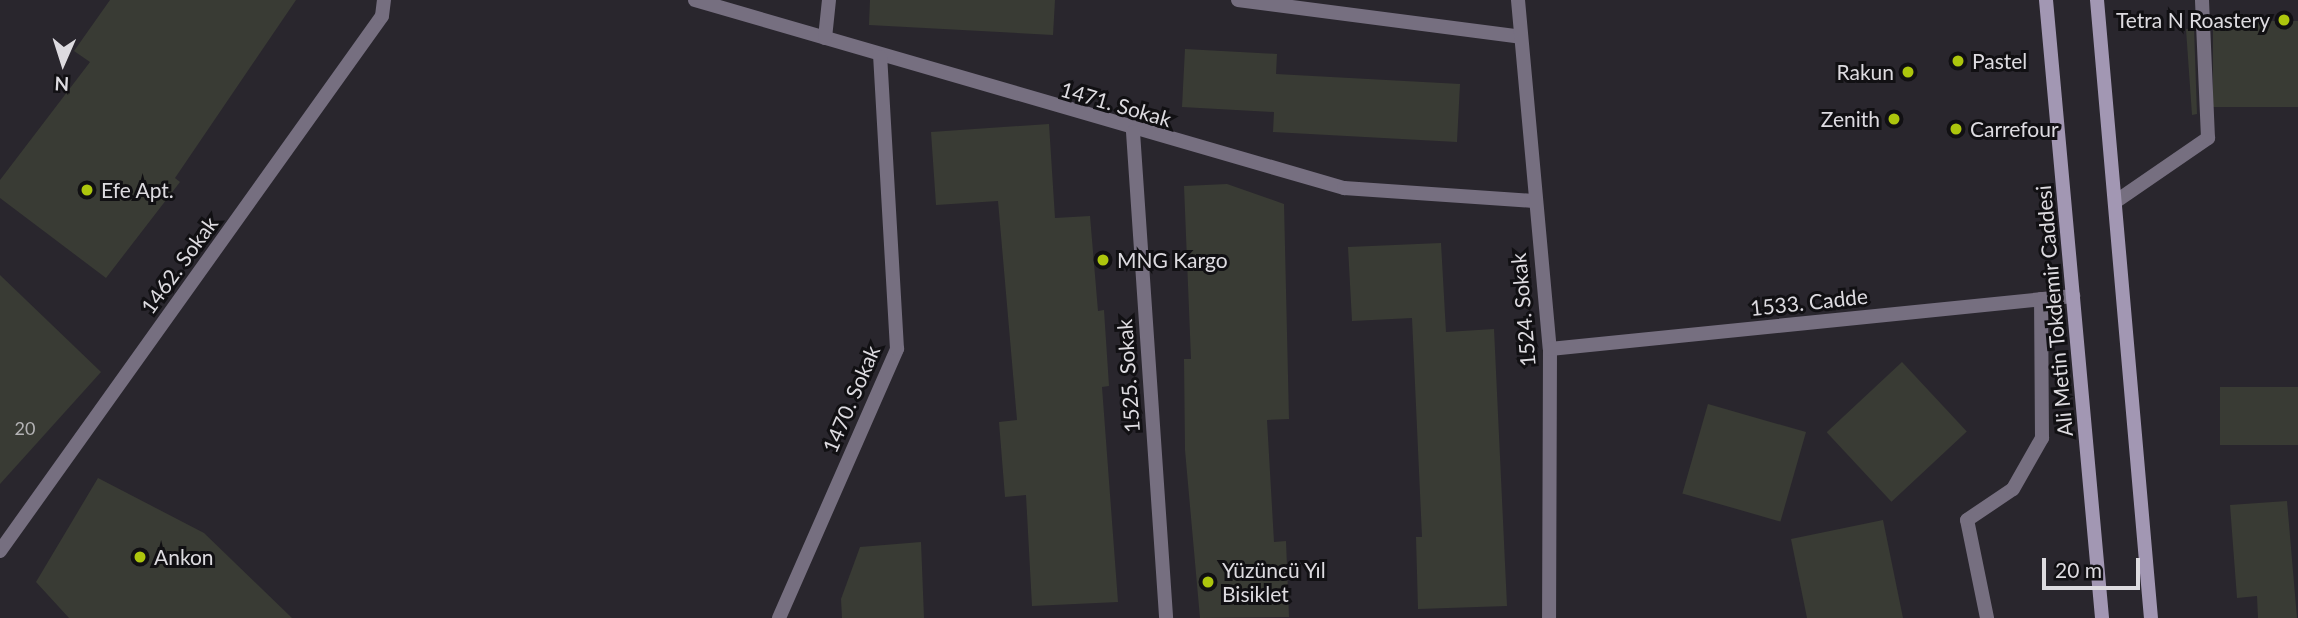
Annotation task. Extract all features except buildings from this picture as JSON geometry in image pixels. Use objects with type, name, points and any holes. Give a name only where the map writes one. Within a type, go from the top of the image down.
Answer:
[{"type":"main road","name":"Ali Metin Tokdemir Caddesi","points":[[2046,0],[2102,618]]},
{"type":"main road","points":[[2097,0],[2151,618]]},
{"type":"street","name":"1462. Sokak","points":[[0,551],[382,16],[384,0]]},
{"type":"street","name":"1471. Sokak","points":[[695,0],[1133,132],[1344,188],[1534,201]]},
{"type":"street","points":[[825,38],[829,0]]},
{"type":"street","points":[[1238,0],[1521,37]]},
{"type":"street","name":"1524. Sokak","points":[[1518,0],[1534,201],[1550,349],[1549,618]]},
{"type":"street","points":[[2115,202],[2208,138],[2203,0]]},
{"type":"street","name":"1470. Sokak","points":[[779,618],[897,349],[880,57]]},
{"type":"street","name":"1525. Sokak","points":[[1133,132],[1166,618]]},
{"type":"street","name":"1533. Cadde","points":[[1550,349],[2073,296]]},
{"type":"street","points":[[1987,618],[1967,520],[2013,489],[2042,438],[2041,299]]},
{"type":"place","name":"Tetra N Roastery","points":[[2284,20]]},
{"type":"place","name":"Pastel","points":[[1958,61]]},
{"type":"place","name":"Rakun","points":[[1908,72]]},
{"type":"place","name":"Zenith","points":[[1894,119]]},
{"type":"place","name":"Carrefour","points":[[1956,129]]},
{"type":"place","name":"Efe Apt.","points":[[87,190]]},
{"type":"place","name":"MNG Kargo","points":[[1103,260]]},
{"type":"place","name":"Ankon","points":[[140,557]]},
{"type":"place","name":"Yüzüncü Yıl Bisiklet","points":[[1208,582]]}]
